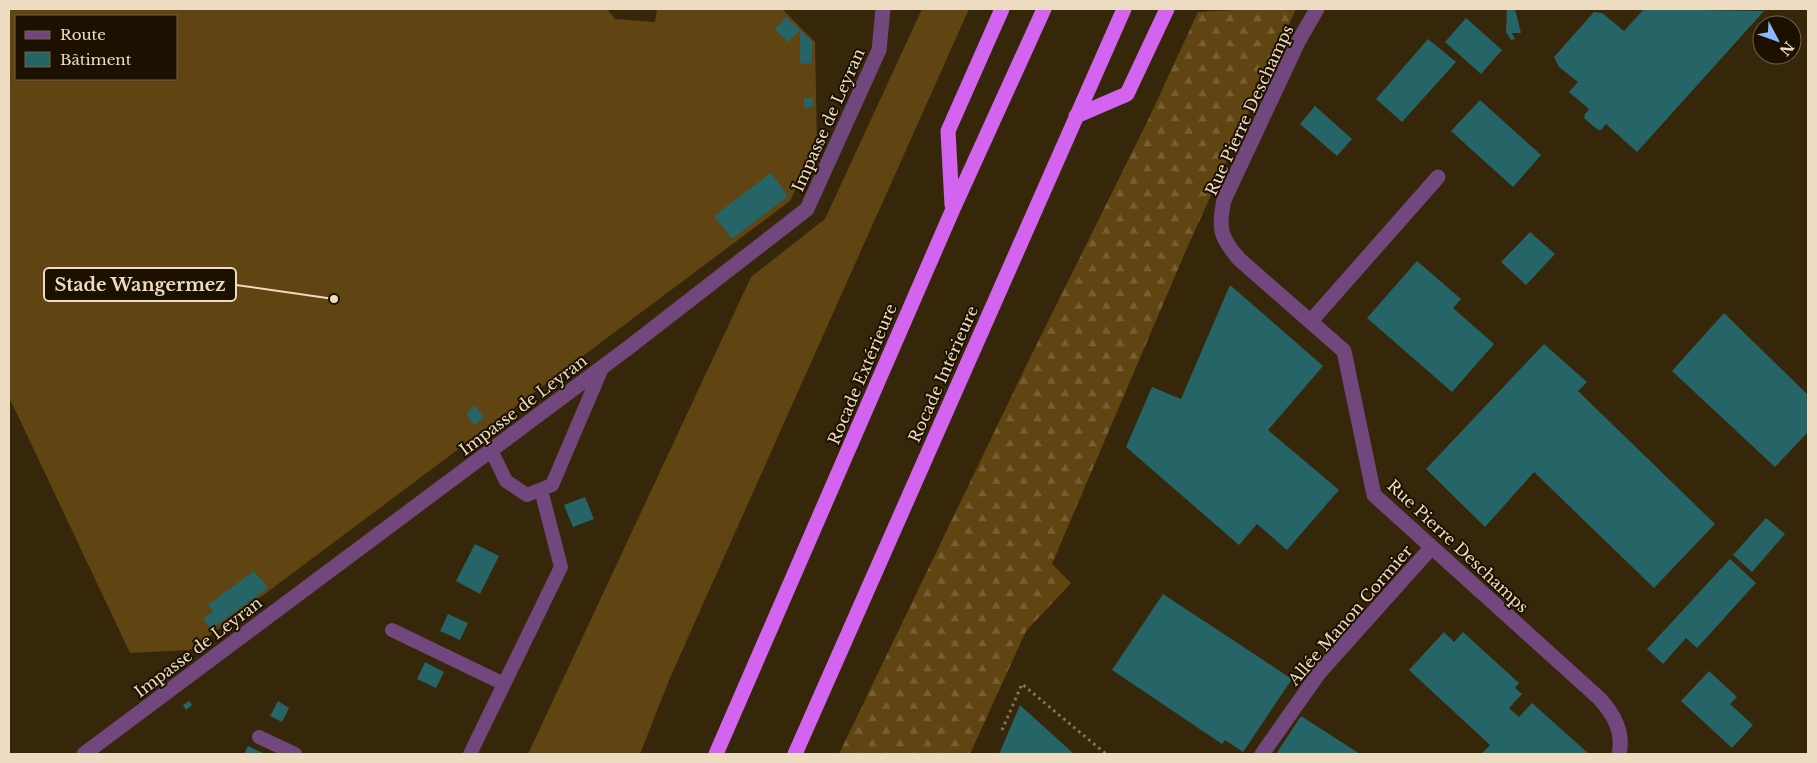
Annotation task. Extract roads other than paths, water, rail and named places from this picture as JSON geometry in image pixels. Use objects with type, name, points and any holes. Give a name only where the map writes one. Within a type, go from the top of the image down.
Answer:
[{"type":"highway","points":[[953,209],[948,131],[1002,9]]},
{"type":"highway","name":"Rocade Extérieure","points":[[716,754],[953,209],[1044,9]]},
{"type":"highway","name":"Rocade Intérieure","points":[[794,754],[1124,9]]},
{"type":"highway","points":[[1076,116],[1127,94],[1167,9]]},
{"type":"street","name":"Impasse de Leyran","points":[[84,754],[602,368],[807,209],[879,50],[883,9]]},
{"type":"street","name":"Rue Pierre Deschamps","points":[[1317,9],[1298,42],[1224,200],[1220,219],[1221,234],[1234,253],[1344,350],[1374,495],[1600,699],[1610,710],[1617,724],[1621,744],[1619,754]]},
{"type":"street","points":[[1311,321],[1438,177]]},
{"type":"street","name":"Allée Manon Cormier","points":[[1262,754],[1319,672],[1431,548]]},
{"type":"lane","points":[[491,450],[506,480],[527,495],[552,485],[602,368]]},
{"type":"lane","points":[[470,754],[561,567],[540,490]]},
{"type":"lane","points":[[392,630],[504,684]]},
{"type":"lane","points":[[259,737],[295,754]]},
{"type":"place","name":"Stade Wangermez","points":[[334,299]]}]
